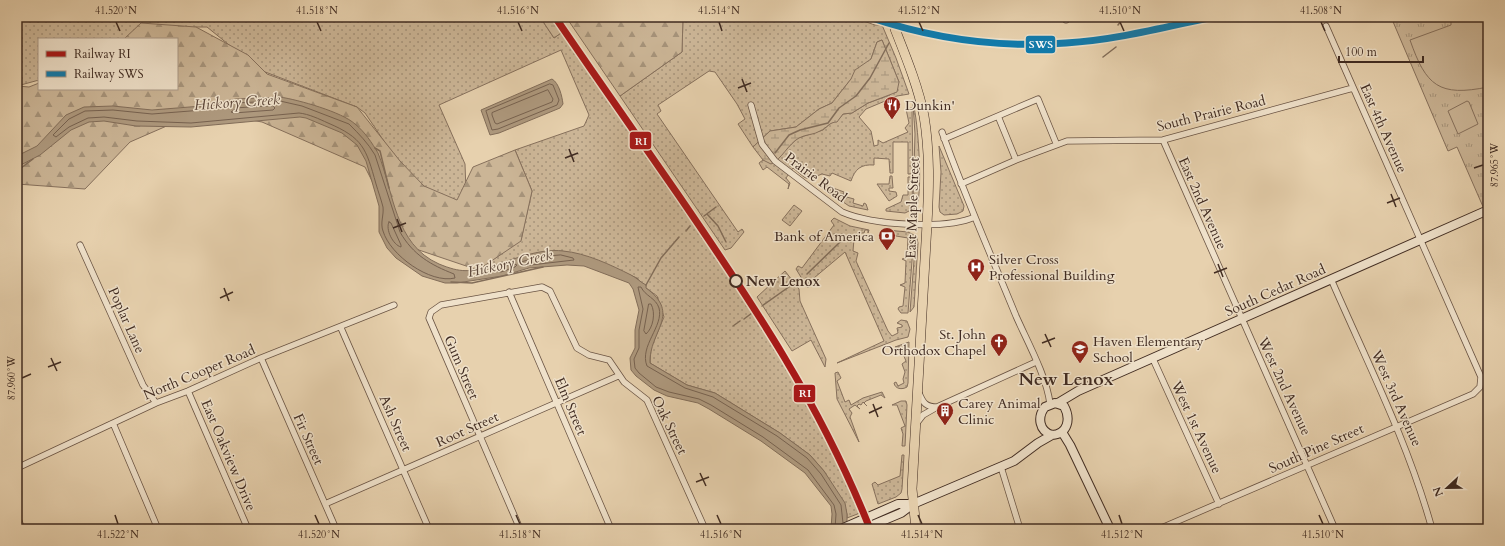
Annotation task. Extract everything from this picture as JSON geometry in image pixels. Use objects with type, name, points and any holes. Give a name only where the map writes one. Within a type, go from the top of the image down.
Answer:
[{"type":"main road","name":"East Maple Street","points":[[892,22],[914,79],[924,117],[928,148],[929,185],[917,392],[913,504],[916,529]]},
{"type":"main road","name":"South Cedar Road","points":[[1054,403],[1242,318],[1488,210]]},
{"type":"main road","points":[[1066,410],[1072,394]]},
{"type":"main road","points":[[863,529],[901,513],[913,504],[1002,467],[1019,458],[1038,443],[1052,435],[1062,432],[1068,422],[1064,406],[1054,403],[1042,413],[1042,427],[1038,443]]},
{"type":"main road","points":[[1042,427],[1046,433],[1052,435]]},
{"type":"main road","points":[[1062,432],[1070,445],[1110,529]]},
{"type":"main road","points":[[841,529],[898,504],[913,504]]},
{"type":"street","name":"East 4th Avenue","points":[[1326,26],[1480,377],[1480,387]]},
{"type":"street","name":"South Prairie Road","points":[[961,184],[1056,143],[1075,139],[1163,140],[1353,88]]},
{"type":"street","points":[[944,139],[1038,99],[1056,143]]},
{"type":"street","name":"Prairie Road","points":[[751,105],[762,144],[775,161],[842,212],[853,216],[870,219],[927,224],[949,224],[975,217]]},
{"type":"street","points":[[998,116],[1016,160]]},
{"type":"street","points":[[942,132],[961,184],[1036,362],[1047,392],[1054,403]]},
{"type":"street","name":"East 2nd Avenue","points":[[1163,140],[1242,318]]},
{"type":"street","name":"Poplar Lane","points":[[80,245],[143,385],[156,403]]},
{"type":"street","name":"West 3rd Avenue","points":[[1331,279],[1397,426],[1413,466],[1432,529]]},
{"type":"street","name":"Oak Street","points":[[508,292],[542,286],[550,290],[577,348],[589,355],[609,360],[618,376],[647,400],[705,529]]},
{"type":"street","name":"Gum Street","points":[[508,292],[440,305],[431,312],[430,323],[520,529]]},
{"type":"street","name":"Elm Street","points":[[508,292],[611,529]]},
{"type":"street","name":"North Cooper Road","points":[[17,468],[156,403],[188,391],[261,358],[341,328],[394,305]]},
{"type":"street","name":"West 2nd Avenue","points":[[1242,318],[1308,464],[1335,529]]},
{"type":"street","name":"Ash Street","points":[[341,328],[429,529]]},
{"type":"street","name":"Fir Street","points":[[261,358],[336,529]]},
{"type":"street","name":"West 1st Avenue","points":[[1153,359],[1219,504]]},
{"type":"street","points":[[916,424],[923,415],[937,407],[1036,362]]},
{"type":"street","name":"Root Street","points":[[325,504],[404,471],[556,402],[618,376]]},
{"type":"street","name":"South Pine Street","points":[[1161,529],[1308,464],[1473,394],[1480,387]]},
{"type":"street","name":"East Oakview Drive","points":[[188,391],[248,529]]},
{"type":"street","points":[[917,392],[924,404],[929,407],[937,407]]},
{"type":"street","points":[[113,423],[158,529]]},
{"type":"street","points":[[1002,467],[1020,529]]},
{"type":"street","points":[[17,516],[22,529]]},
{"type":"green space","points":[[17,17],[540,17],[554,38],[561,33],[763,325],[818,421],[860,513],[847,518],[847,514],[824,471],[810,455],[780,433],[715,393],[687,385],[650,363],[651,348],[664,317],[657,296],[646,288],[637,278],[586,257],[562,251],[537,253],[478,270],[521,240],[532,191],[515,150],[584,126],[589,115],[561,50],[439,105],[465,164],[466,191],[458,201],[435,195],[419,182],[392,153],[365,113],[357,107],[260,70],[207,27],[196,27],[132,38],[38,38],[38,80],[17,86]]},
{"type":"green space","points":[[540,17],[550,17],[561,33],[554,38]]},
{"type":"green space","points":[[566,17],[683,17],[682,52],[620,96]]},
{"type":"green space","points":[[683,17],[852,17],[875,25],[882,25],[909,94],[897,96],[866,109],[859,117],[871,131],[874,146],[878,145],[878,140],[883,143],[908,132],[905,128],[909,123],[906,109],[912,108],[913,174],[908,174],[908,142],[893,142],[893,173],[890,173],[889,159],[874,158],[874,165],[865,165],[859,168],[854,173],[851,181],[832,173],[830,176],[822,174],[812,178],[806,178],[793,168],[786,178],[790,183],[788,189],[789,184],[767,167],[763,170],[759,163],[763,160],[776,162],[781,154],[798,138],[823,130],[831,123],[838,120],[843,114],[852,113],[868,103],[890,95],[899,82],[882,40],[877,42],[871,59],[851,79],[832,103],[819,109],[796,127],[770,131],[753,147],[738,124],[745,119],[737,104],[715,72],[709,71],[658,105],[661,111],[657,114],[738,232],[742,229],[744,232],[731,248],[725,250],[620,96],[682,52]]},
{"type":"green space","points":[[1391,17],[1488,17],[1488,207],[1484,209],[1457,147],[1448,151]]},
{"type":"green space","points":[[1451,17],[1481,17],[1488,36],[1483,39],[1488,53],[1488,87],[1471,90],[1446,89],[1429,78],[1422,68],[1410,40],[1451,25]]},
{"type":"green space","points":[[141,23],[196,27],[248,55],[267,74],[357,107],[400,161],[424,186],[457,200],[473,167],[515,150],[532,191],[521,241],[478,270],[404,245],[365,167],[262,122],[201,111],[130,142],[85,189],[17,184],[17,86],[29,87],[38,83],[38,90],[178,90],[178,38],[125,38]]},
{"type":"green space","points":[[882,40],[899,82],[897,92],[868,103],[852,113],[843,114],[837,122],[832,123],[818,132],[799,138],[775,162],[771,164],[763,160],[753,147],[770,131],[796,127],[819,109],[832,103],[851,79],[855,70],[871,59],[877,42]]},
{"type":"green space","points":[[1467,101],[1469,102],[1478,124],[1458,134],[1448,111]]},
{"type":"green space","points":[[913,104],[917,125],[920,176],[918,203],[915,209],[912,207],[915,134]]},
{"type":"green space","points":[[939,146],[964,206],[963,211],[957,214],[944,215],[940,212],[941,172]]},
{"type":"green space","points":[[890,176],[892,176],[893,188],[889,188],[889,191],[896,192],[897,196],[889,201],[877,184],[889,184]]},
{"type":"green space","points":[[908,177],[913,177],[912,199],[909,211],[905,213],[886,211],[886,209],[901,202],[903,195],[908,195]]},
{"type":"green space","points":[[822,184],[844,192],[843,196],[854,199],[853,203],[863,206],[864,203],[866,204],[868,210],[849,206],[820,186]]},
{"type":"green space","points":[[794,205],[802,211],[790,226],[782,220]]},
{"type":"green space","points":[[834,218],[850,226],[869,230],[868,233],[868,230],[865,230],[864,233],[859,233],[859,238],[854,239],[853,251],[858,253],[856,261],[888,331],[892,336],[898,333],[897,328],[902,327],[902,325],[897,323],[901,320],[907,321],[910,329],[908,337],[896,340],[837,363],[884,341],[845,252],[808,283],[809,287],[807,287],[796,269],[798,266],[802,268],[834,225],[831,221]]},
{"type":"green space","points":[[886,230],[908,232],[914,235],[908,313],[901,313],[898,309],[899,307],[903,306],[905,287],[900,285],[905,283],[906,261],[902,259],[907,258],[908,238],[890,235],[890,232],[886,232]]},
{"type":"green space","points":[[916,235],[918,243],[914,307],[910,312]]},
{"type":"green space","points":[[785,271],[799,289],[800,301],[826,359],[825,367],[811,340],[792,351],[757,297]]},
{"type":"green space","points":[[909,342],[908,383],[907,387],[899,388],[896,387],[894,383],[896,382],[898,386],[904,383],[903,379],[905,372],[902,364],[906,361],[900,347],[895,347]]},
{"type":"green space","points":[[838,372],[841,378],[837,381],[845,402],[849,400],[851,405],[863,398],[882,392],[885,398],[881,395],[864,403],[863,402],[861,405],[859,404],[857,406],[860,409],[855,405],[849,409],[852,413],[850,417],[859,442],[837,399],[835,373]]},
{"type":"green space","points":[[901,401],[906,401],[907,405],[905,446],[902,446],[903,434],[901,428],[905,426],[897,405],[892,405]]},
{"type":"green space","points":[[902,455],[904,455],[901,493],[896,497],[878,504],[872,484],[875,482],[878,485],[900,476]]},
{"type":"water","points":[[552,79],[557,83],[561,94],[563,104],[560,108],[499,133],[490,135],[481,110]]},
{"type":"water","points":[[280,97],[331,111],[349,120],[362,130],[378,153],[392,200],[404,230],[413,244],[424,255],[439,264],[465,271],[491,266],[535,253],[545,251],[563,251],[581,254],[598,260],[631,275],[646,285],[646,288],[656,297],[662,306],[663,315],[651,352],[650,363],[687,385],[715,393],[780,433],[810,455],[824,471],[845,503],[847,529],[831,529],[831,506],[805,473],[761,441],[698,403],[667,396],[654,390],[636,376],[631,370],[630,358],[635,348],[635,330],[639,310],[633,289],[629,283],[584,266],[567,265],[529,268],[502,276],[457,283],[445,283],[422,276],[396,258],[387,248],[379,232],[379,206],[366,161],[357,145],[342,133],[306,118],[300,117],[191,127],[136,126],[104,121],[89,122],[71,130],[40,155],[17,167],[17,156],[37,146],[66,115],[84,107],[113,106],[152,110],[202,106],[236,99]]},
{"type":"waterway","points":[[1118,25],[1121,21],[1131,17]]},
{"type":"waterway","points":[[775,153],[789,135],[800,130],[828,123],[839,108],[856,96],[870,78],[889,43]]},
{"type":"waterway","points":[[1103,57],[1116,47]]},
{"type":"waterway","name":"Hickory Creek","points":[[375,148],[380,151],[389,188]]},
{"type":"waterway","name":"Hickory Creek","points":[[17,171],[33,159]]},
{"type":"waterway","points":[[704,216],[716,207]]},
{"type":"waterway","points":[[707,214],[718,226],[726,242]]},
{"type":"waterway","points":[[686,231],[690,226]]},
{"type":"waterway","points":[[807,274],[839,243],[851,235]]},
{"type":"waterway","points":[[646,285],[661,258],[679,237]]},
{"type":"waterway","name":"Hickory Creek","points":[[451,282],[472,283],[543,267]]},
{"type":"waterway","points":[[762,306],[793,284]]},
{"type":"waterway","points":[[744,319],[752,313]]},
{"type":"waterway","points":[[733,326],[740,321]]},
{"type":"rail line","name":"RI","points":[[555,17],[733,276],[784,357],[808,398],[830,441],[851,484],[870,529]]},
{"type":"rail line","name":"SWS","points":[[869,17],[893,25],[942,36],[991,43],[1016,44],[1066,43],[1103,39],[1140,33],[1213,17]]},
{"type":"place","name":"Dunkin'","points":[[892,120]]},
{"type":"place","name":"Bank of America","points":[[887,251]]},
{"type":"place","name":"New Lenox","points":[[736,281]]},
{"type":"place","name":"Silver Cross Professional Building","points":[[976,282]]},
{"type":"place","name":"St. John Orthodox Chapel","points":[[999,357]]},
{"type":"place","name":"Haven Elementary School","points":[[1080,364]]},
{"type":"place","name":"Carey Animal Clinic","points":[[945,426]]},
{"type":"district","name":"New Lenox","points":[[1066,379]]}]
